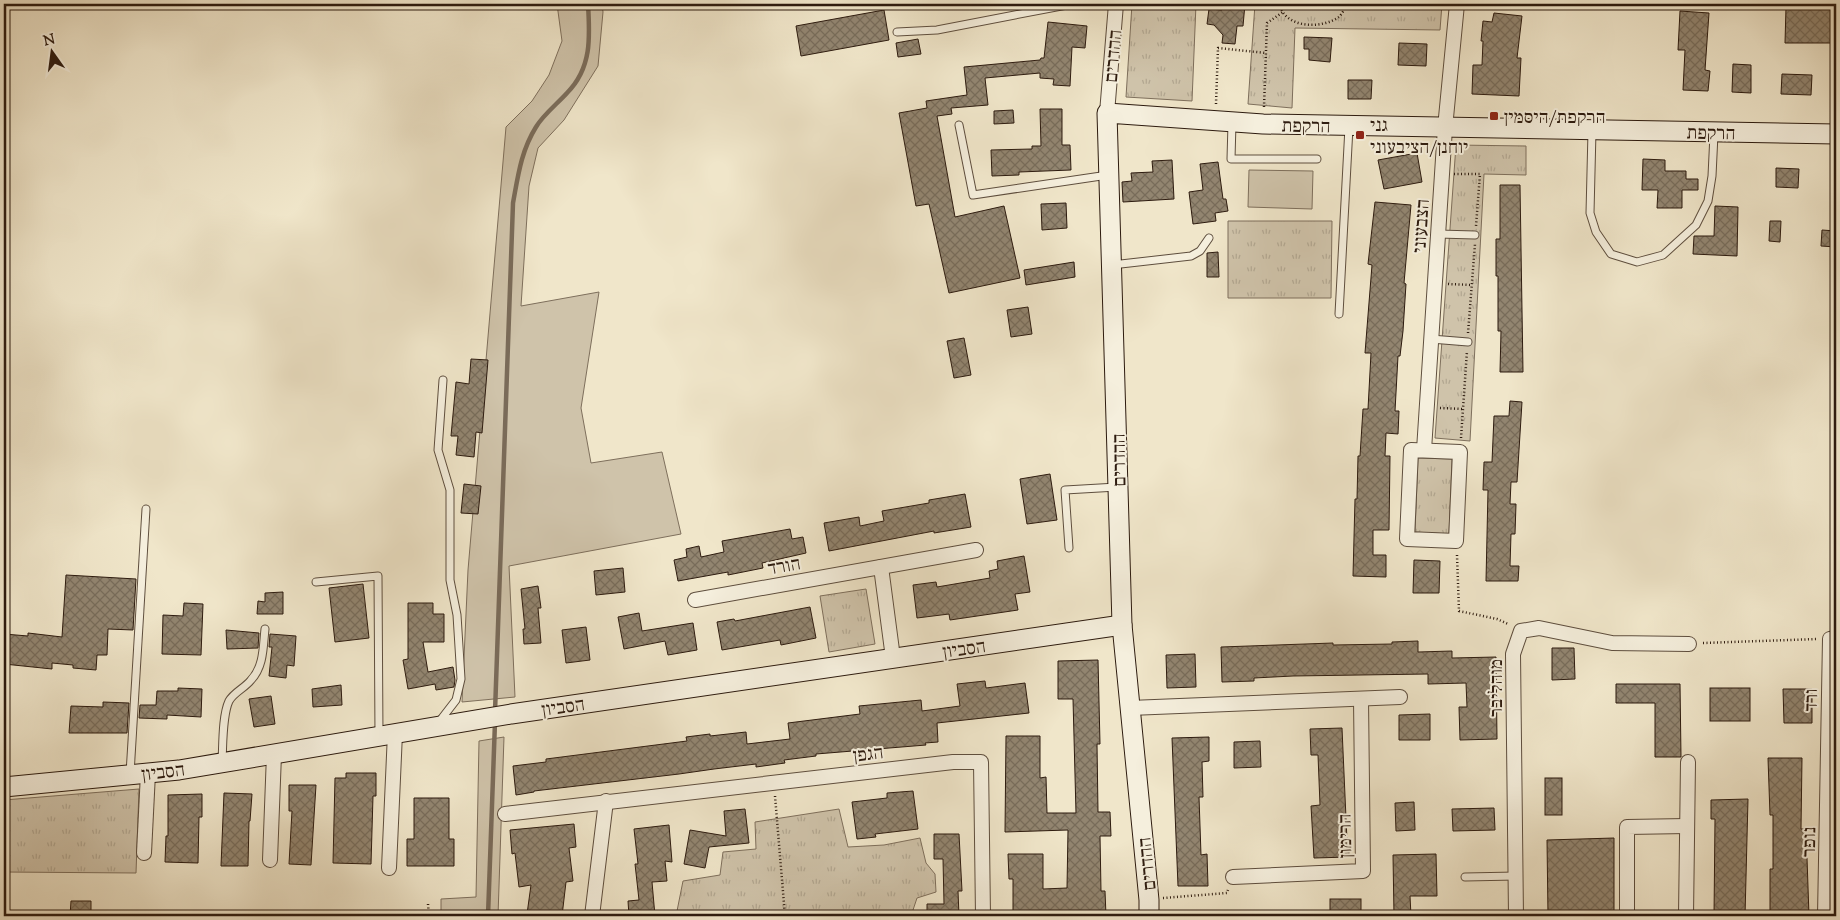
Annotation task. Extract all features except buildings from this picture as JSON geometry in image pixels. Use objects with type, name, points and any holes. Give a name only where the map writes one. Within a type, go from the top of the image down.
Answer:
[{"type":"main road","name":"הרקפת","points":[[1107,114],[1263,124],[1836,134]]},
{"type":"main road","name":"ההדרים","points":[[1107,114],[1122,625],[1149,908]]},
{"type":"main road","name":"הסביון","points":[[4,787],[139,774],[222,762],[511,714],[1122,625]]},
{"type":"street","name":"ההדרים","points":[[1107,114],[1116,4]]},
{"type":"street","name":"הצבעוני","points":[[1424,450],[1445,128],[1458,4]]},
{"type":"street","points":[[1411,450],[1460,452],[1456,541],[1407,539],[1411,450]]},
{"type":"street","name":"הורד","points":[[695,600],[976,550]]},
{"type":"street","points":[[881,567],[894,658]]},
{"type":"street","points":[[1521,631],[1539,628],[1612,643],[1689,644]]},
{"type":"street","name":"מוהליבר","points":[[1516,916],[1512,654],[1521,631]]},
{"type":"street","name":"ורד","points":[[1832,769],[1833,639]]},
{"type":"street","points":[[1130,708],[1400,698]]},
{"type":"street","name":"הרימון","points":[[1233,877],[1363,871],[1361,699]]},
{"type":"street","points":[[387,735],[389,868]]},
{"type":"street","points":[[270,860],[274,754]]},
{"type":"street","name":"הגפן","points":[[505,814],[953,762],[981,762],[983,916]]},
{"type":"street","points":[[1686,916],[1688,762]]},
{"type":"street","name":"נופר","points":[[1825,916],[1832,769]]},
{"type":"street","points":[[139,774],[144,853]]},
{"type":"street","points":[[592,916],[606,801]]},
{"type":"street","points":[[1627,916],[1627,827],[1688,826]]},
{"type":"lane","points":[[897,32],[936,30],[1072,4]]},
{"type":"lane","points":[[1224,122],[1231,158],[1317,159]]},
{"type":"lane","points":[[959,125],[974,194],[1109,175]]},
{"type":"lane","points":[[1339,314],[1349,126]]},
{"type":"lane","points":[[1592,130],[1590,213],[1596,232],[1611,254],[1638,262],[1663,255],[1696,225],[1708,201],[1712,176],[1714,132]]},
{"type":"lane","points":[[1438,234],[1475,235]]},
{"type":"lane","points":[[1112,265],[1191,256],[1200,250],[1209,238]]},
{"type":"lane","points":[[1431,340],[1468,342]]},
{"type":"lane","points":[[435,726],[456,700],[461,679],[457,615],[450,580],[450,490],[438,450],[443,380]]},
{"type":"lane","points":[[1069,548],[1066,490],[1118,487]]},
{"type":"lane","points":[[139,774],[146,509]]},
{"type":"lane","points":[[316,582],[378,576],[387,735]]},
{"type":"lane","points":[[222,762],[223,728],[229,701],[251,680],[262,664],[266,629]]},
{"type":"lane","points":[[1465,877],[1516,876]]},
{"type":"path","points":[[1278,4],[1290,19],[1306,25],[1329,22],[1340,16],[1348,4]]},
{"type":"path","points":[[1263,124],[1267,23],[1283,12]]},
{"type":"path","points":[[1224,122],[1218,48],[1266,52]]},
{"type":"path","points":[[1442,174],[1480,174],[1460,452]]},
{"type":"path","points":[[1435,283],[1472,285]]},
{"type":"path","points":[[1427,407],[1463,410]]},
{"type":"path","points":[[1456,541],[1459,611],[1497,619],[1521,631]]},
{"type":"path","points":[[1689,644],[1833,639]]},
{"type":"path","points":[[774,783],[785,916]]},
{"type":"path","points":[[1149,908],[1227,892],[1233,877]]},
{"type":"path","points":[[428,904],[429,916]]},
{"type":"green space","points":[[557,4],[602,4],[603,12],[598,66],[564,120],[538,148],[529,186],[521,306],[599,292],[581,408],[591,463],[662,452],[681,534],[509,566],[515,697],[462,702],[468,570],[506,127],[532,101],[549,75],[562,41]]},
{"type":"green space","points":[[1132,4],[1196,4],[1192,101],[1126,97]]},
{"type":"green space","points":[[1255,4],[1442,4],[1440,30],[1295,28],[1292,108],[1248,104]]},
{"type":"green space","points":[[1456,145],[1526,146],[1526,175],[1484,174],[1470,441],[1435,438]]},
{"type":"green space","points":[[1249,170],[1313,171],[1312,209],[1248,207]]},
{"type":"green space","points":[[1228,221],[1332,221],[1331,298],[1228,298]]},
{"type":"green space","points":[[1418,458],[1452,459],[1449,534],[1415,532]]},
{"type":"green space","points":[[866,589],[875,644],[829,652],[820,596]]},
{"type":"green space","points":[[504,737],[498,916],[441,916],[441,899],[476,897],[479,741]]},
{"type":"green space","points":[[139,789],[136,873],[4,872],[4,800]]},
{"type":"green space","points":[[839,809],[848,847],[884,845],[920,838],[926,863],[935,874],[936,892],[917,898],[911,916],[676,916],[683,881],[720,875],[723,852],[756,849],[755,822]]},
{"type":"waterway","points":[[495,712],[513,203],[521,164],[531,136],[542,118],[575,83],[585,63],[589,40],[588,4]]},
{"type":"waterway","points":[[488,916],[495,722]]},
{"type":"place","name":"הרקפת/היסמין","points":[[1494,116]]},
{"type":"place","name":"גני יוחנן/הציבעוני","points":[[1360,135]]}]
